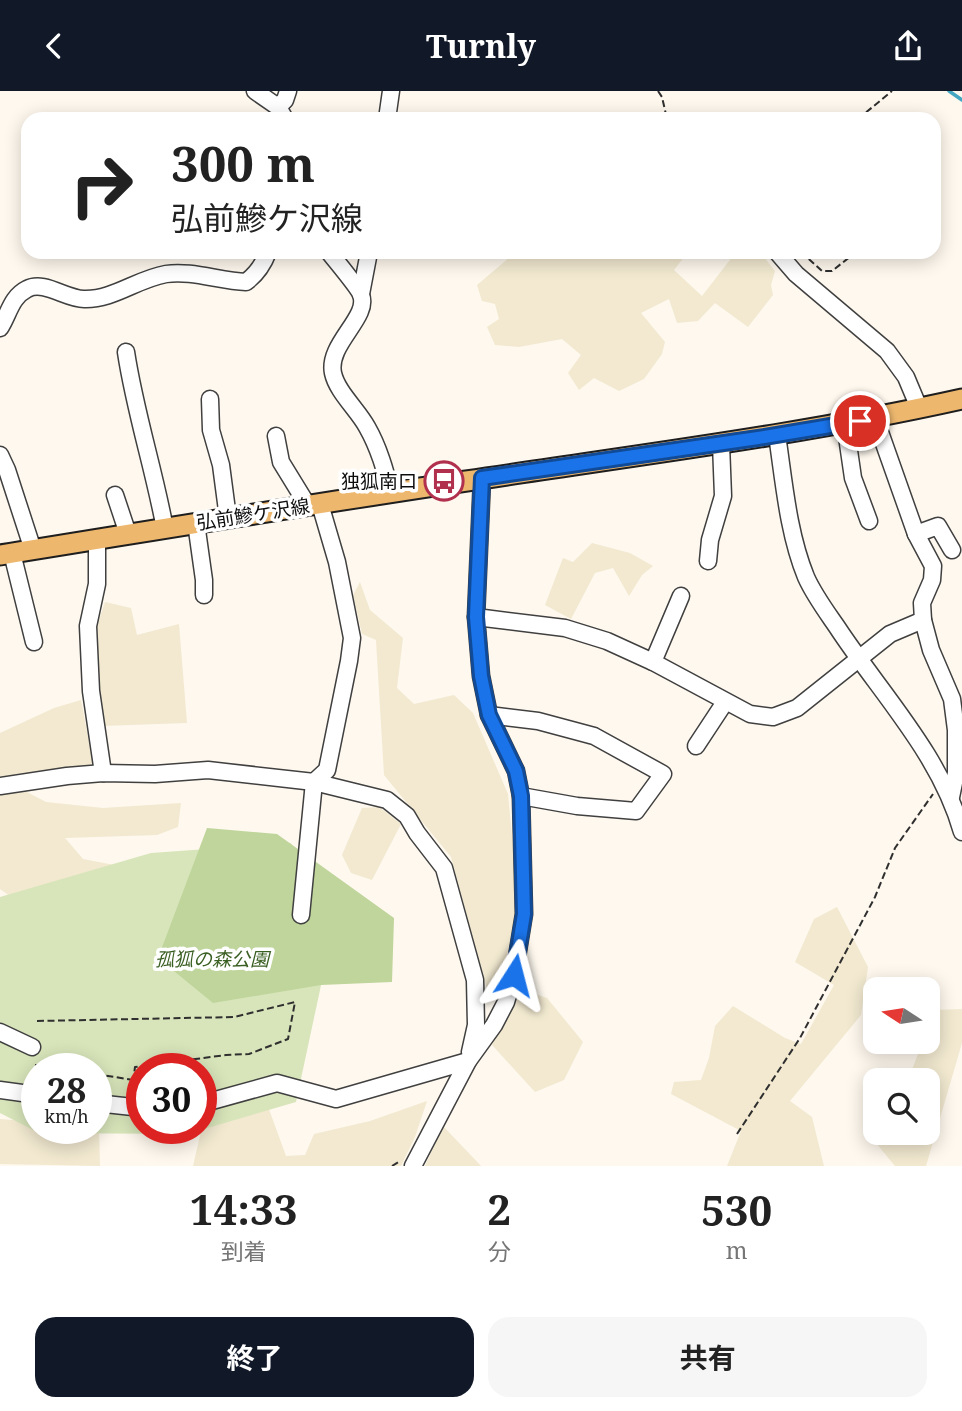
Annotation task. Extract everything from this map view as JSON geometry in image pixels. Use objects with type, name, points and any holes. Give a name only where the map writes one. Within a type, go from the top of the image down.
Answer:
[{"type":"main road","name":"弘前鰺ケ沢線","points":[[6,554],[482,478],[777,435],[875,418],[962,398]]},
{"type":"street","points":[[255,91],[280,112]]},
{"type":"street","points":[[281,112],[288,91]]},
{"type":"street","points":[[388,112],[391,91]]},
{"type":"street","points":[[0,328],[11,303],[18,294],[30,287],[43,287],[83,299],[110,295],[141,280],[166,274],[178,273],[246,282],[254,277],[265,259]]},
{"type":"street","points":[[334,259],[361,294]]},
{"type":"street","points":[[368,259],[361,294],[362,309],[334,356],[333,372],[372,436],[382,457],[391,493]]},
{"type":"street","points":[[783,259],[796,274],[887,351],[906,377],[919,408]]},
{"type":"street","points":[[126,352],[139,424],[165,529]]},
{"type":"street","points":[[211,399],[211,430],[221,465],[228,518]]},
{"type":"street","points":[[875,418],[916,534],[933,566],[932,580],[922,604],[923,620],[931,650],[955,687],[952,699],[956,730],[956,772],[951,797]]},
{"type":"street","points":[[845,423],[853,478],[869,521]]},
{"type":"street","points":[[777,435],[797,550],[807,577],[821,604],[919,743],[951,797],[962,832]]},
{"type":"street","points":[[276,436],[281,462],[314,505],[337,562],[352,638],[327,770],[314,782],[301,915]]},
{"type":"street","points":[[708,561],[710,540],[723,496],[721,444]]},
{"type":"street","points":[[0,455],[33,549]]},
{"type":"street","points":[[413,1166],[468,1061],[500,1014],[514,975],[524,914],[521,796],[516,771],[489,715],[481,676],[476,617],[482,478]]},
{"type":"street","points":[[115,495],[128,534]]},
{"type":"street","points":[[196,523],[204,595]]},
{"type":"street","points":[[916,534],[938,526],[953,550]]},
{"type":"street","points":[[97,539],[97,584],[88,625],[91,691],[103,773]]},
{"type":"street","points":[[6,554],[34,642]]},
{"type":"street","points":[[653,662],[681,596]]},
{"type":"street","points":[[476,617],[565,628],[607,641],[653,662],[750,714],[773,717],[797,708],[890,634],[923,620]]},
{"type":"street","points":[[696,746],[725,702]]},
{"type":"street","points":[[489,715],[538,721],[594,736],[663,774],[636,811],[578,806],[521,796]]},
{"type":"street","points":[[0,786],[103,773],[155,774],[208,770],[314,782],[387,800],[407,816],[444,868],[475,980],[476,1025],[468,1061]]},
{"type":"street","points":[[0,1032],[32,1047]]},
{"type":"street","points":[[217,1100],[277,1083],[336,1099],[468,1061]]},
{"type":"street","points":[[0,1090],[21,1093]]},
{"type":"path","points":[[658,91],[665,112]]},
{"type":"path","points":[[866,112],[892,91]]},
{"type":"path","points":[[809,259],[822,271],[832,271],[847,259]]},
{"type":"path","points":[[737,1133],[800,1038],[875,897],[895,848],[942,782]]},
{"type":"path","points":[[37,1021],[234,1017],[295,1002],[288,1039],[249,1054],[217,1056]]},
{"type":"shaded area","points":[[508,259],[683,259],[674,270],[702,296],[731,259],[766,259],[775,271],[771,285],[773,295],[748,327],[715,303],[698,321],[677,323],[669,299],[641,313],[665,342],[662,354],[644,379],[619,391],[594,378],[579,390],[568,373],[581,355],[562,339],[519,347],[495,345],[487,327],[499,319],[495,304],[482,301],[477,285]]},
{"type":"shaded area","points":[[592,543],[630,553],[653,566],[642,575],[629,596],[613,568],[595,573],[571,619],[545,605],[563,558],[573,562]]},
{"type":"shaded area","points":[[360,582],[370,610],[403,638],[397,688],[414,704],[454,695],[473,713],[508,794],[518,900],[501,983],[487,989],[451,857],[384,775],[376,640],[362,634],[353,595]]},
{"type":"shaded area","points":[[105,602],[131,608],[137,635],[179,624],[187,723],[102,726],[96,629]]},
{"type":"shaded area","points":[[81,700],[93,764],[0,778],[0,733],[54,708]]},
{"type":"shaded area","points":[[25,791],[46,802],[103,808],[181,803],[178,827],[157,835],[65,838],[83,859],[151,872],[17,901],[0,889],[0,795]]},
{"type":"shaded area","points":[[379,807],[401,824],[372,880],[351,873],[342,855],[362,808]]},
{"type":"shaded area","points":[[837,907],[868,967],[867,977],[863,977],[861,1015],[790,1101],[812,1117],[824,1166],[727,1166],[741,1131],[671,1094],[674,1082],[701,1080],[709,1058],[715,1026],[733,1006],[785,1038],[801,1044],[834,985],[795,962],[814,919]]},
{"type":"shaded area","points":[[520,989],[547,998],[583,1042],[564,1080],[535,1092],[492,1045]]},
{"type":"shaded area","points":[[962,1009],[962,1043],[940,1118],[940,1068],[913,1068],[918,1054],[940,1054],[940,1010]]},
{"type":"shaded area","points":[[266,1101],[286,1156],[305,1155],[314,1134],[370,1121],[427,1101],[415,1137],[401,1166],[193,1166],[198,1144],[217,1144],[217,1114]]},
{"type":"shaded area","points":[[0,1119],[21,1121],[21,1144],[99,1144],[100,1166],[0,1164]]},
{"type":"shaded area","points":[[443,1126],[481,1166],[425,1166]]},
{"type":"shaded area","points":[[878,1145],[932,1145],[926,1166],[895,1166]]},
{"type":"green space","points":[[207,828],[277,834],[394,918],[392,982],[321,985],[213,1003],[158,958]]},
{"type":"green space","name":"孤狐の森公園","points":[[291,843],[329,948],[296,1102],[217,1125],[217,1053],[126,1053],[126,1134],[112,1133],[112,1053],[21,1053],[21,1124],[0,1113],[0,897],[151,853]]},
{"type":"waterway","points":[[949,91],[962,100]]},
{"type":"place","name":"独狐南口","points":[[444,481]]},
{"type":"route","points":[[514,975],[524,914],[521,796],[516,771],[489,715],[481,676],[476,617],[482,478],[860,421]]}]
